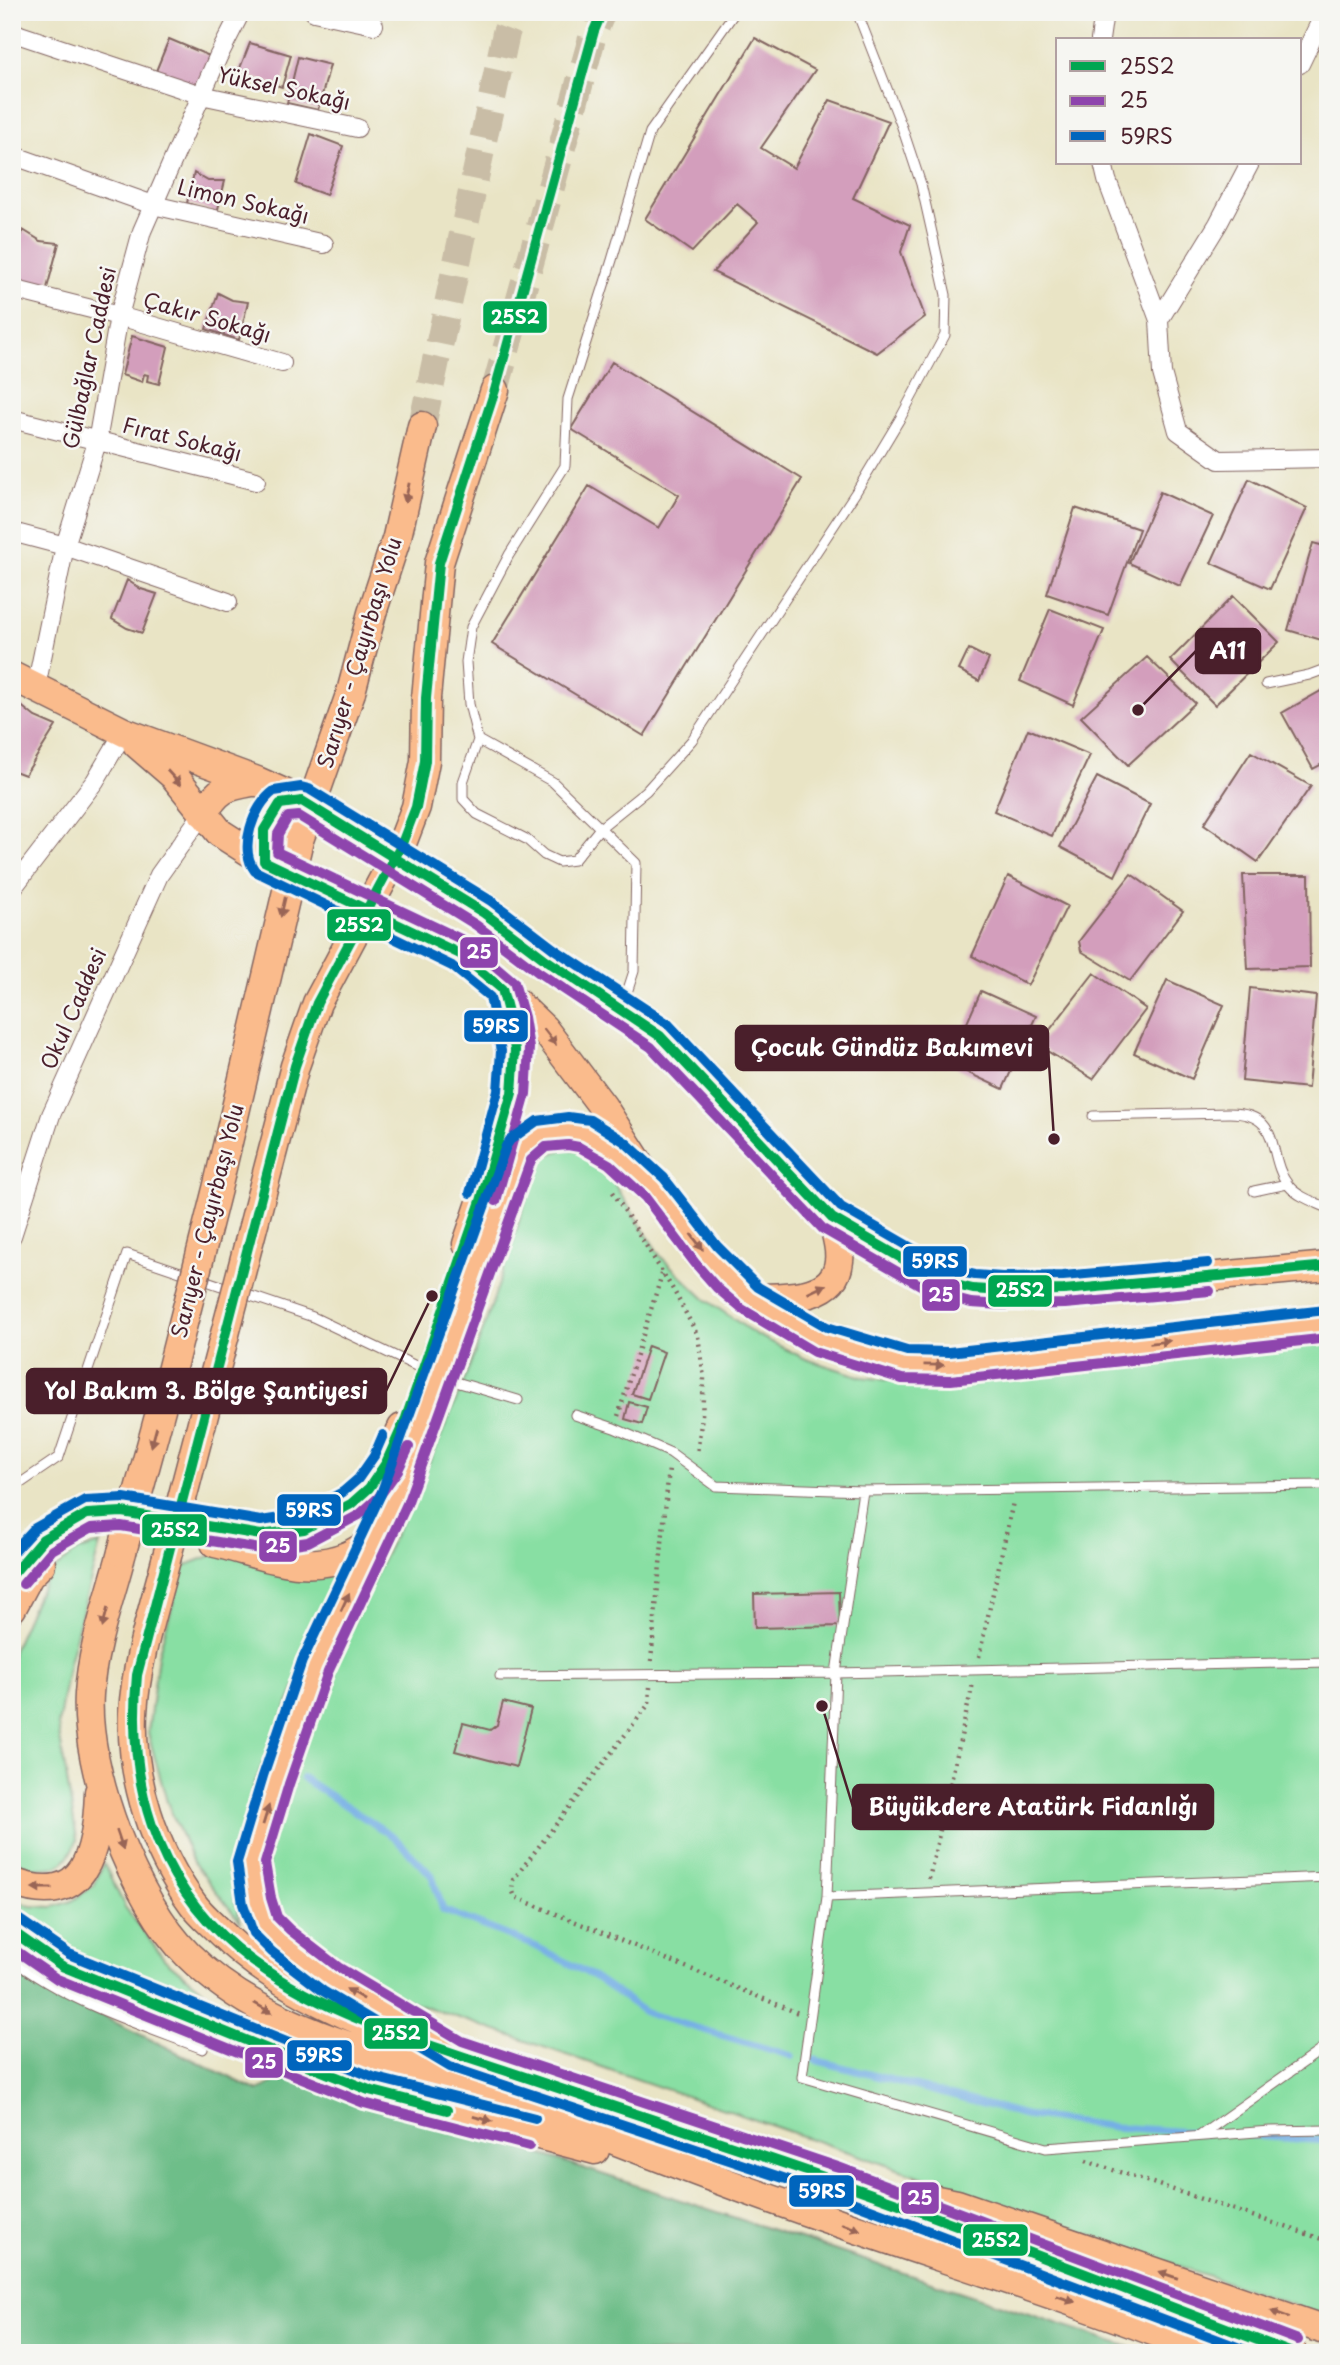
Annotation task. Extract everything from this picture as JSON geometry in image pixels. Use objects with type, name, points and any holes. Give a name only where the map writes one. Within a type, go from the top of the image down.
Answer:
[{"type":"main road","name":"Sarıyer - Çayırbaşı Yolu","points":[[495,390],[439,563],[426,698],[425,761],[416,807],[401,846],[317,1003],[295,1066],[137,1675],[133,1715],[137,1772],[154,1833],[174,1875],[195,1907],[236,1948],[309,1996],[387,2031],[833,2180],[1293,2353]]},
{"type":"main road","name":"Sarıyer - Çayırbaşı Yolu","points":[[422,426],[397,537],[372,613],[351,692],[299,840],[217,1189],[92,1664],[90,1725],[99,1778],[129,1866],[155,1916],[188,1956],[232,1990],[290,2024],[479,2089],[786,2205],[1129,2320],[1209,2353]]},
{"type":"main road","points":[[24,682],[124,732],[257,781],[302,801],[484,913],[546,960],[660,1036],[832,1217],[943,1282],[972,1289],[1064,1290],[1328,1266]]},
{"type":"main road","points":[[124,732],[174,776],[220,833],[264,861],[460,954],[502,989],[544,1029],[604,1107],[656,1188],[706,1255],[750,1298],[821,1340],[905,1365],[950,1366],[1328,1324]]},
{"type":"main road","points":[[203,813],[216,793],[232,786],[257,781]]},
{"type":"main road","points":[[264,861],[262,842],[265,822],[280,804],[302,801]]},
{"type":"main road","points":[[456,2054],[330,1979],[265,1925],[257,1901],[251,1862],[315,1667],[394,1499],[481,1201],[512,1093],[515,1050],[502,989]]},
{"type":"main road","points":[[12,1575],[43,1539],[87,1514],[122,1512],[261,1535],[304,1529],[351,1504],[369,1488],[386,1463],[406,1418],[431,1374],[519,1151],[541,1134],[568,1131],[584,1133],[617,1153],[656,1188]]},
{"type":"main road","points":[[750,1298],[794,1297],[818,1291],[832,1280],[839,1264],[839,1249],[832,1217]]},
{"type":"main road","points":[[12,1608],[29,1576],[47,1557],[73,1538],[93,1529],[145,1526],[225,1545],[264,1558],[313,1566],[347,1556],[375,1539]]},
{"type":"main road","points":[[12,1882],[29,1888],[50,1890],[69,1883],[82,1872],[92,1853],[96,1831],[99,1778]]},
{"type":"main road","points":[[12,1931],[61,1966],[369,2090],[523,2130],[786,2205]]},
{"type":"main road","name":"Sarıyer - Çayırbaşı Yolu","points":[[833,2180],[957,2204],[1233,2297],[1328,2332]]},
{"type":"street","name":"Gülbağlar Caddesi","points":[[24,682],[97,442],[119,316],[142,231],[201,95],[241,12]]},
{"type":"street","points":[[314,12],[374,25]]},
{"type":"street","points":[[1100,38],[1104,12]]},
{"type":"street","points":[[1302,60],[1324,12]]},
{"type":"street","name":"Yüksel Sokağı","points":[[12,31],[201,95],[357,128]]},
{"type":"street","name":"Limon Sokağı","points":[[12,155],[153,205],[324,244]]},
{"type":"street","points":[[1103,164],[1158,320],[1162,373],[1178,430],[1219,460],[1328,458]]},
{"type":"street","points":[[1158,320],[1218,224],[1249,164]]},
{"type":"street","name":"Çakır Sokağı","points":[[12,289],[119,316],[282,363]]},
{"type":"street","name":"Fırat Sokağı","points":[[12,419],[256,481]]},
{"type":"street","points":[[12,532],[65,546],[228,602]]},
{"type":"street","points":[[12,889],[95,781],[124,732]]},
{"type":"street","name":"Okul Caddesi","points":[[12,1236],[51,1115],[153,888],[159,875],[203,813]]},
{"type":"lane","points":[[735,12],[650,132],[568,399],[565,466],[509,555],[471,627],[466,662],[470,704],[478,740],[463,782],[463,799],[477,814],[526,839],[544,855],[559,862],[574,860],[600,828],[646,792],[692,740],[856,492],[901,417],[945,335],[946,295],[920,184],[902,127],[858,12]]},
{"type":"lane","points":[[1266,684],[1328,668]]},
{"type":"lane","points":[[478,740],[554,782],[636,863],[634,971],[621,1010]]},
{"type":"lane","points":[[1093,1116],[1229,1113],[1247,1115],[1267,1127],[1287,1184],[1294,1192],[1328,1208]]},
{"type":"lane","points":[[1254,1191],[1287,1184]]},
{"type":"lane","points":[[12,1489],[59,1457],[127,1254],[313,1317],[431,1374],[518,1400]]},
{"type":"lane","points":[[575,1415],[614,1428],[671,1453],[716,1486],[863,1490],[1328,1485]]},
{"type":"lane","points":[[863,1490],[836,1673],[827,1897],[802,2077],[1046,2148],[1270,2131],[1328,2130]]},
{"type":"lane","points":[[500,1676],[836,1673],[1328,1662]]},
{"type":"lane","points":[[827,1897],[1328,1877]]},
{"type":"lane","points":[[12,1959],[31,1974],[107,2013],[203,2049]]},
{"type":"lane","points":[[1199,2136],[1328,2045]]},
{"type":"path","points":[[613,1192],[694,1325],[701,1349],[703,1396],[695,1471]]},
{"type":"path","points":[[614,1428],[662,1273]]},
{"type":"path","points":[[671,1453],[649,1704],[513,1880],[512,1889],[515,1897],[810,2018]]},
{"type":"path","points":[[925,1894],[1016,1489]]},
{"type":"path","points":[[1085,2161],[1328,2241]]},
{"type":"green space","points":[[564,1149],[583,1150],[599,1160],[661,1257],[705,1299],[755,1334],[806,1359],[862,1377],[923,1384],[983,1380],[1153,1355],[1328,1334],[1328,2317],[404,1999],[327,1954],[308,1940],[279,1907],[268,1878],[270,1841],[284,1792],[319,1696],[461,1389],[534,1173],[545,1156]]},
{"type":"green space","points":[[100,1544],[69,1662],[58,1726],[77,1840],[69,1857],[58,1866],[25,1867],[12,1852],[12,1652],[51,1572],[77,1551]]},
{"type":"green space","points":[[228,1549],[354,1565],[294,1690],[254,1785],[237,1855],[234,1896],[241,1923],[193,1862],[167,1802],[148,1733],[158,1655],[184,1566]]},
{"type":"green space","points":[[104,1864],[125,1907],[165,1960],[249,2028],[81,1958],[47,1937],[12,1898],[30,1906],[53,1907],[72,1901],[93,1886]]},
{"type":"green space","points":[[12,1973],[258,2091],[290,2072],[1148,2353],[12,2353]]},
{"type":"building","points":[[755,38],[815,70],[761,148],[794,168],[830,100],[889,121],[853,198],[910,225],[901,252],[925,317],[877,353],[713,272],[758,222],[737,204],[692,252],[645,219]]},
{"type":"building","points":[[169,39],[212,57],[199,88],[156,71]]},
{"type":"building","points":[[250,43],[291,55],[282,87],[238,73]]},
{"type":"building","points":[[298,57],[330,65],[318,110],[287,103]]},
{"type":"building","points":[[311,134],[343,146],[326,195],[296,184]]},
{"type":"building","points":[[194,173],[208,181],[225,181],[217,213],[187,203]]},
{"type":"building","points":[[23,230],[41,241],[59,243],[46,292],[12,282],[12,266]]},
{"type":"building","points":[[218,293],[232,300],[248,302],[239,340],[206,329]]},
{"type":"building","points":[[132,336],[168,347],[159,384],[147,381],[148,375],[144,374],[142,382],[122,375]]},
{"type":"building","points":[[612,362],[802,479],[644,736],[492,644],[589,486],[659,528],[679,495],[571,429]]},
{"type":"building","points":[[1249,479],[1307,508],[1270,589],[1211,563]]},
{"type":"building","points":[[1160,492],[1213,516],[1180,586],[1129,563]]},
{"type":"building","points":[[1075,508],[1139,529],[1108,615],[1047,594]]},
{"type":"building","points":[[1313,543],[1328,547],[1328,642],[1288,630]]},
{"type":"building","points":[[127,580],[141,589],[157,594],[142,633],[112,619]]},
{"type":"building","points":[[1233,596],[1279,642],[1215,705],[1170,660]]},
{"type":"building","points":[[1050,609],[1104,630],[1073,705],[1020,681]]},
{"type":"building","points":[[969,649],[989,659],[979,681],[959,670]]},
{"type":"building","points":[[1147,657],[1195,703],[1128,765],[1081,717]]},
{"type":"building","points":[[1328,687],[1328,761],[1313,769],[1282,713]]},
{"type":"building","points":[[19,704],[35,717],[56,726],[25,775],[12,770],[12,714]]},
{"type":"building","points":[[1028,729],[1090,755],[1052,836],[994,811]]},
{"type":"building","points":[[1251,752],[1311,786],[1258,862],[1204,824]]},
{"type":"building","points":[[1097,777],[1150,804],[1115,876],[1060,847]]},
{"type":"building","points":[[1131,874],[1183,911],[1130,981],[1081,951],[1079,941]]},
{"type":"building","points":[[1243,875],[1309,875],[1310,967],[1248,969]]},
{"type":"building","points":[[1008,876],[1067,906],[1028,985],[972,956]]},
{"type":"building","points":[[1094,973],[1146,1009],[1093,1079],[1044,1049],[1042,1040]]},
{"type":"building","points":[[1167,980],[1224,1005],[1192,1079],[1134,1053]]},
{"type":"building","points":[[1250,988],[1316,996],[1308,1088],[1242,1081]]},
{"type":"building","points":[[981,991],[1036,1016],[1003,1089],[949,1064]]},
{"type":"building","points":[[648,1346],[664,1352],[648,1399],[632,1394]]},
{"type":"building","points":[[629,1402],[647,1407],[642,1424],[625,1419]]},
{"type":"building","points":[[839,1592],[840,1626],[755,1628],[754,1594]]},
{"type":"building","points":[[503,1702],[531,1709],[516,1767],[455,1751],[463,1723],[490,1730],[497,1725]]},
{"type":"waterway","points":[[303,1778],[394,1837],[432,1876],[443,1910],[537,1947],[593,1976],[646,2013],[792,2056]]},
{"type":"waterway","points":[[815,2060],[1025,2115],[1115,2127],[1205,2133]]},
{"type":"waterway","points":[[1252,2136],[1328,2141]]},
{"type":"tunnel","points":[[422,426],[506,33],[514,12]]},
{"type":"tunnel","points":[[495,390],[594,31],[602,12]]},
{"type":"transit line","name":"25S2","points":[[602,12],[594,31],[495,390],[439,563],[426,698],[425,761],[416,807],[401,846],[317,1003],[295,1066],[137,1675],[137,1752],[142,1789],[152,1824],[166,1858],[184,1890],[208,1920],[236,1948],[266,1970],[330,2007],[399,2035],[902,2205],[1292,2353]]},
{"type":"transit line","name":"59RS","points":[[470,1193],[498,1091],[501,1051],[490,997],[452,966],[255,871],[248,851],[250,828],[260,807],[274,791],[301,787],[309,789],[491,901],[554,949],[668,1024],[841,1207],[948,1269],[1002,1277],[1063,1276],[1208,1263]]},
{"type":"transit line","name":"25S2","points":[[12,1575],[43,1539],[87,1514],[122,1512],[261,1535],[304,1529],[351,1504],[369,1488],[386,1463],[406,1418],[481,1201],[512,1093],[515,1050],[510,1020],[502,989],[460,954],[264,861],[264,830],[280,804],[302,801],[484,913],[546,960],[660,1036],[832,1218],[943,1282],[973,1289],[1002,1291],[1064,1290],[1328,1266]]},
{"type":"transit line","name":"25","points":[[496,1201],[526,1094],[529,1048],[514,982],[467,942],[277,852],[278,834],[288,817],[299,816],[476,925],[538,972],[651,1047],[823,1229],[936,1294],[971,1303],[1002,1305],[1065,1304],[1210,1291]]},
{"type":"transit line","name":"59RS","points":[[1253,2353],[828,2193],[450,2067],[323,1991],[272,1952],[253,1933],[243,1904],[237,1862],[302,1661],[381,1494],[506,1146],[510,1140],[537,1121],[568,1117],[590,1120],[625,1142],[664,1178],[717,1246],[758,1287],[827,1327],[907,1351],[949,1352],[1326,1310]]},
{"type":"transit line","name":"25","points":[[1298,2340],[838,2167],[462,2041],[338,1967],[290,1930],[277,1917],[265,1863],[328,1672],[407,1504],[531,1160],[546,1147],[579,1147],[609,1164],[645,1197],[717,1288],[742,1309],[814,1352],[902,1379],[951,1380],[1328,1338]]},
{"type":"transit line","name":"59RS","points":[[12,1553],[35,1528],[85,1500],[124,1498],[261,1521],[300,1515],[343,1492],[358,1479],[374,1456],[383,1435]]},
{"type":"transit line","name":"25","points":[[23,1584],[52,1550],[91,1528],[121,1526],[260,1549],[308,1542],[359,1515],[378,1498],[398,1470],[409,1447]]},
{"type":"transit line","name":"59RS","points":[[20,1920],[69,1954],[373,2077],[535,2118]]},
{"type":"transit line","name":"25S2","points":[[12,1931],[62,1966],[369,2090],[447,2110]]},
{"type":"transit line","name":"25","points":[[12,1948],[57,1979],[364,2103],[529,2146]]},
{"type":"place","name":"A11","points":[[1138,710]]},
{"type":"place","name":"Çocuk Gündüz Bakımevi","points":[[1054,1139]]},
{"type":"place","name":"Yol Bakım 3. Bölge Şantiyesi","points":[[432,1296]]},
{"type":"place","name":"Büyükdere Atatürk Fidanlığı","points":[[822,1706]]}]
